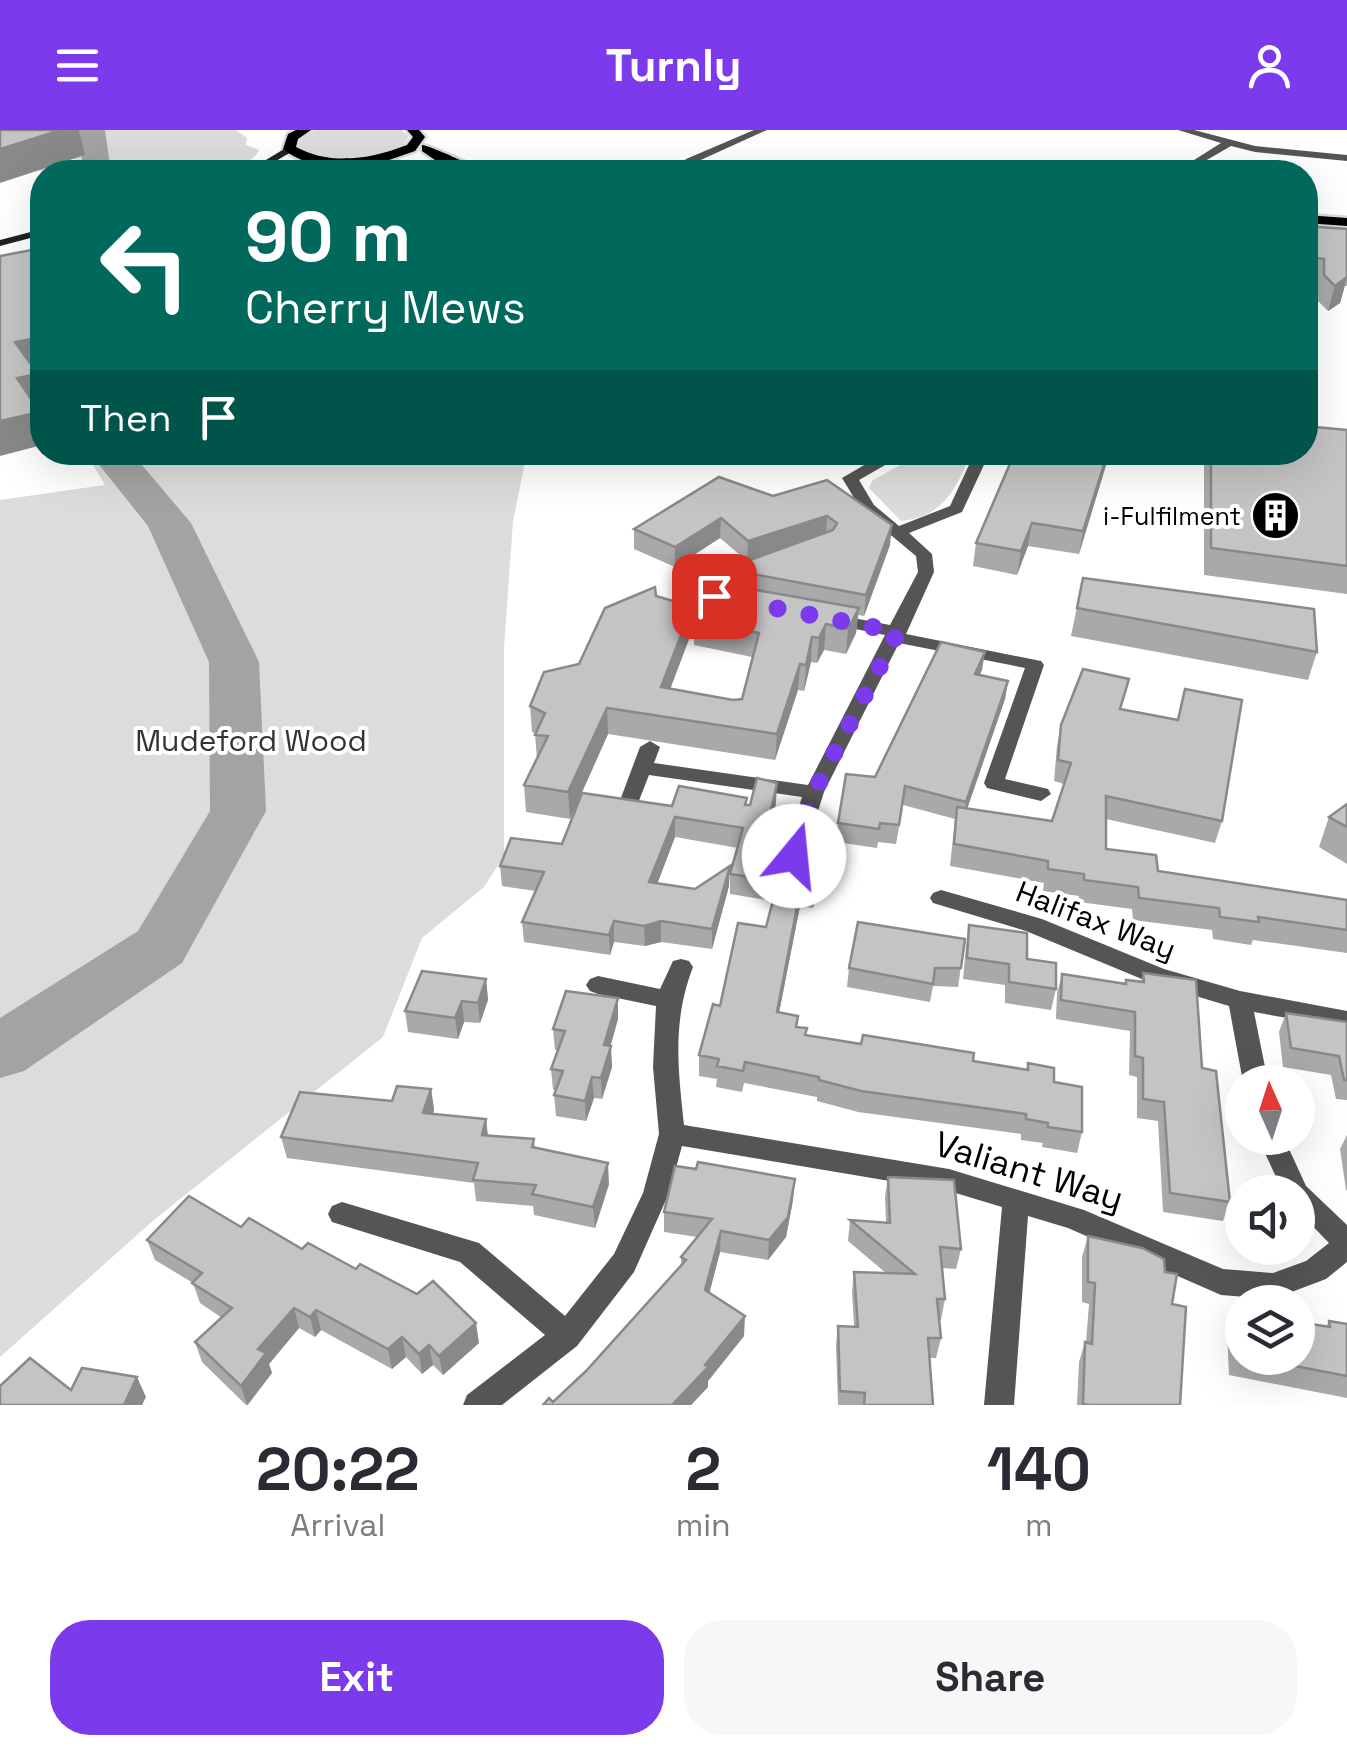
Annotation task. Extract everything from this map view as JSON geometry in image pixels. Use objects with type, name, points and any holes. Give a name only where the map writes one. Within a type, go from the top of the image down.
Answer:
[{"type":"main road","points":[[274,130],[288,145],[310,158],[340,160]]},
{"type":"main road","points":[[268,160],[305,130]]},
{"type":"main road","points":[[360,160],[398,153],[416,136],[445,160]]},
{"type":"main road","points":[[1318,219],[1347,222]]},
{"type":"main road","points":[[1318,230],[1347,232]]},
{"type":"main road","points":[[0,243],[30,235]]},
{"type":"street","points":[[692,160],[762,130]]},
{"type":"street","points":[[1183,130],[1228,143],[1347,158]]},
{"type":"street","points":[[1200,160],[1228,143]]},
{"type":"street","points":[[794,856],[814,792],[926,572],[924,554],[868,508],[850,478],[877,465]]},
{"type":"street","points":[[897,532],[956,509],[977,465]]},
{"type":"street","points":[[715,598],[728,578],[776,561]]},
{"type":"street","points":[[806,614],[1035,665],[994,783],[1041,794]]},
{"type":"street","points":[[626,811],[646,758],[814,792]]},
{"type":"street","name":"Halifax Way","points":[[941,898],[1034,924],[1157,976],[1240,1000],[1347,1020]]},
{"type":"street","points":[[478,1405],[567,1336],[624,1263],[656,1193],[672,1134],[664,1067],[668,1000],[681,968]]},
{"type":"street","points":[[598,985],[668,1000]]},
{"type":"street","points":[[1240,1000],[1251,1065]]},
{"type":"street","name":"Valiant Way","points":[[672,1134],[949,1180],[1123,1236],[1221,1282],[1273,1286],[1316,1270],[1347,1244]]},
{"type":"street","points":[[999,1405],[1016,1199]]},
{"type":"street","points":[[1315,1211],[1347,1244]]},
{"type":"street","points":[[342,1214],[469,1252],[567,1336]]},
{"type":"green space","points":[[0,130],[236,130],[247,138],[246,145],[259,150],[250,160],[76,160]]},
{"type":"green space","points":[[316,130],[401,130],[409,136],[390,152],[339,158],[297,148],[301,137]]},
{"type":"green space","points":[[29,155],[44,160],[30,160],[30,170],[21,170]]},
{"type":"green space","name":"Mudeford Wood","points":[[93,465],[525,465],[513,521],[504,648],[504,856],[484,887],[422,938],[383,1037],[155,1219],[0,1357],[0,500],[105,485]]},
{"type":"green space","points":[[900,465],[966,465],[953,490],[938,507],[928,514],[901,521],[869,488],[872,481]]},
{"type":"building","points":[[0,130],[61,130],[0,149]]},
{"type":"building","points":[[1318,227],[1347,229],[1347,277],[1335,286],[1324,275],[1324,259],[1318,258]]},
{"type":"building","points":[[30,250],[30,339],[15,342],[30,363],[30,376],[17,378],[30,397],[30,414],[0,421],[0,256]]},
{"type":"building","name":"i-Fulfilment","points":[[1318,427],[1347,430],[1347,566],[1211,548],[1211,465],[1318,465]]},
{"type":"building","points":[[1009,465],[1104,465],[1083,531],[1032,523],[1021,551],[976,543]]},
{"type":"building","points":[[719,477],[773,496],[827,480],[892,525],[866,595],[737,571],[742,563],[833,530],[837,523],[827,516],[748,541],[721,518],[675,547],[634,529]]},
{"type":"building","points":[[1083,578],[1314,609],[1317,652],[1077,608]]},
{"type":"building","points":[[716,583],[859,608],[848,629],[826,624],[819,638],[812,637],[806,665],[800,664],[777,734],[607,708],[568,792],[524,785],[548,736],[535,735],[545,713],[530,706],[544,672],[579,664],[605,608],[655,587],[656,596],[676,602],[698,591],[661,687],[742,699],[759,633],[694,620]]},
{"type":"building","points":[[941,642],[985,652],[975,674],[1008,681],[966,802],[905,786],[899,825],[880,823],[879,829],[838,823],[846,774],[875,777]]},
{"type":"building","points":[[1083,669],[1129,679],[1120,709],[1178,720],[1185,689],[1242,700],[1222,821],[1106,796],[1106,849],[1156,855],[1158,871],[1347,900],[1347,930],[1258,917],[1259,922],[1220,917],[1219,908],[1139,898],[1138,887],[1084,880],[1084,874],[1048,869],[1048,861],[954,844],[957,807],[1052,821],[1071,763],[1058,760],[1061,725]]},
{"type":"building","points":[[757,778],[777,783],[764,842],[776,843],[775,850],[822,858],[815,888],[801,886],[777,1012],[798,1016],[796,1027],[807,1028],[805,1035],[861,1044],[863,1035],[974,1053],[973,1061],[1028,1070],[1028,1063],[1054,1068],[1054,1082],[1082,1087],[1082,1132],[1048,1127],[1048,1123],[1026,1119],[1026,1114],[861,1091],[819,1077],[745,1062],[743,1071],[717,1066],[719,1059],[699,1055],[713,1004],[720,1006],[738,923],[766,927],[778,881],[730,874],[743,828],[675,817],[649,882],[695,889],[730,866],[712,929],[661,921],[644,926],[614,921],[609,935],[522,922],[544,872],[500,866],[511,838],[562,844],[582,793],[672,806],[679,786],[747,798],[745,805],[750,805]]},
{"type":"building","points":[[1347,804],[1347,827],[1329,817]]},
{"type":"building","points":[[858,922],[965,939],[961,968],[935,968],[933,984],[849,968]]},
{"type":"building","points":[[969,925],[1027,933],[1027,959],[1056,963],[1056,989],[1009,982],[1009,964],[967,958]]},
{"type":"building","points":[[422,971],[486,979],[478,1003],[462,1001],[455,1018],[405,1011]]},
{"type":"building","points":[[1143,973],[1196,980],[1202,1068],[1216,1071],[1227,1175],[1225,1201],[1170,1193],[1164,1102],[1143,1099],[1143,1058],[1135,1056],[1135,1012],[1061,1000],[1062,974],[1126,984],[1126,980],[1144,982]]},
{"type":"building","points":[[566,991],[618,998],[604,1045],[611,1046],[601,1078],[592,1077],[585,1101],[554,1095],[563,1071],[551,1069],[565,1031],[553,1029]]},
{"type":"building","points":[[1286,1013],[1347,1022],[1347,1080],[1339,1056],[1291,1048]]},
{"type":"building","points":[[397,1086],[431,1089],[423,1113],[486,1119],[482,1135],[534,1139],[532,1147],[608,1163],[593,1207],[532,1194],[536,1185],[473,1180],[478,1163],[281,1137],[300,1092],[392,1101]]},
{"type":"building","points":[[698,1162],[795,1179],[788,1217],[769,1240],[721,1231],[705,1290],[745,1316],[705,1365],[708,1367],[672,1405],[543,1405],[549,1398],[553,1402],[586,1371],[686,1260],[681,1257],[712,1219],[664,1212],[675,1166],[696,1169]]},
{"type":"building","points":[[888,1177],[954,1180],[961,1249],[940,1247],[945,1299],[937,1299],[941,1338],[928,1338],[933,1405],[864,1405],[865,1393],[840,1391],[838,1326],[858,1327],[854,1272],[915,1274],[850,1220],[890,1223]]},
{"type":"building","points":[[189,1196],[241,1227],[249,1218],[302,1249],[308,1243],[356,1269],[360,1264],[417,1294],[433,1281],[476,1323],[439,1356],[429,1345],[419,1354],[402,1337],[388,1349],[316,1310],[310,1317],[294,1308],[258,1349],[266,1353],[241,1386],[195,1342],[232,1308],[192,1283],[202,1273],[147,1240]]},
{"type":"building","points":[[1088,1236],[1142,1248],[1164,1259],[1165,1272],[1177,1274],[1172,1304],[1186,1307],[1180,1405],[1083,1404],[1085,1342],[1092,1344],[1095,1283],[1088,1282]]},
{"type":"building","points":[[1329,1321],[1347,1324],[1347,1376],[1315,1370],[1315,1325],[1330,1327]]},
{"type":"building","points":[[30,1358],[71,1390],[82,1368],[137,1377],[124,1405],[0,1405],[0,1386]]},
{"type":"waterway","points":[[92,130],[96,160]]},
{"type":"waterway","points":[[0,1052],[160,947],[238,811],[234,662],[169,523],[120,465]]},
{"type":"place","name":"i-Fulfilment","points":[[1276,516]]},
{"type":"route","points":[[714,596],[898,632],[814,792],[794,856]]}]
